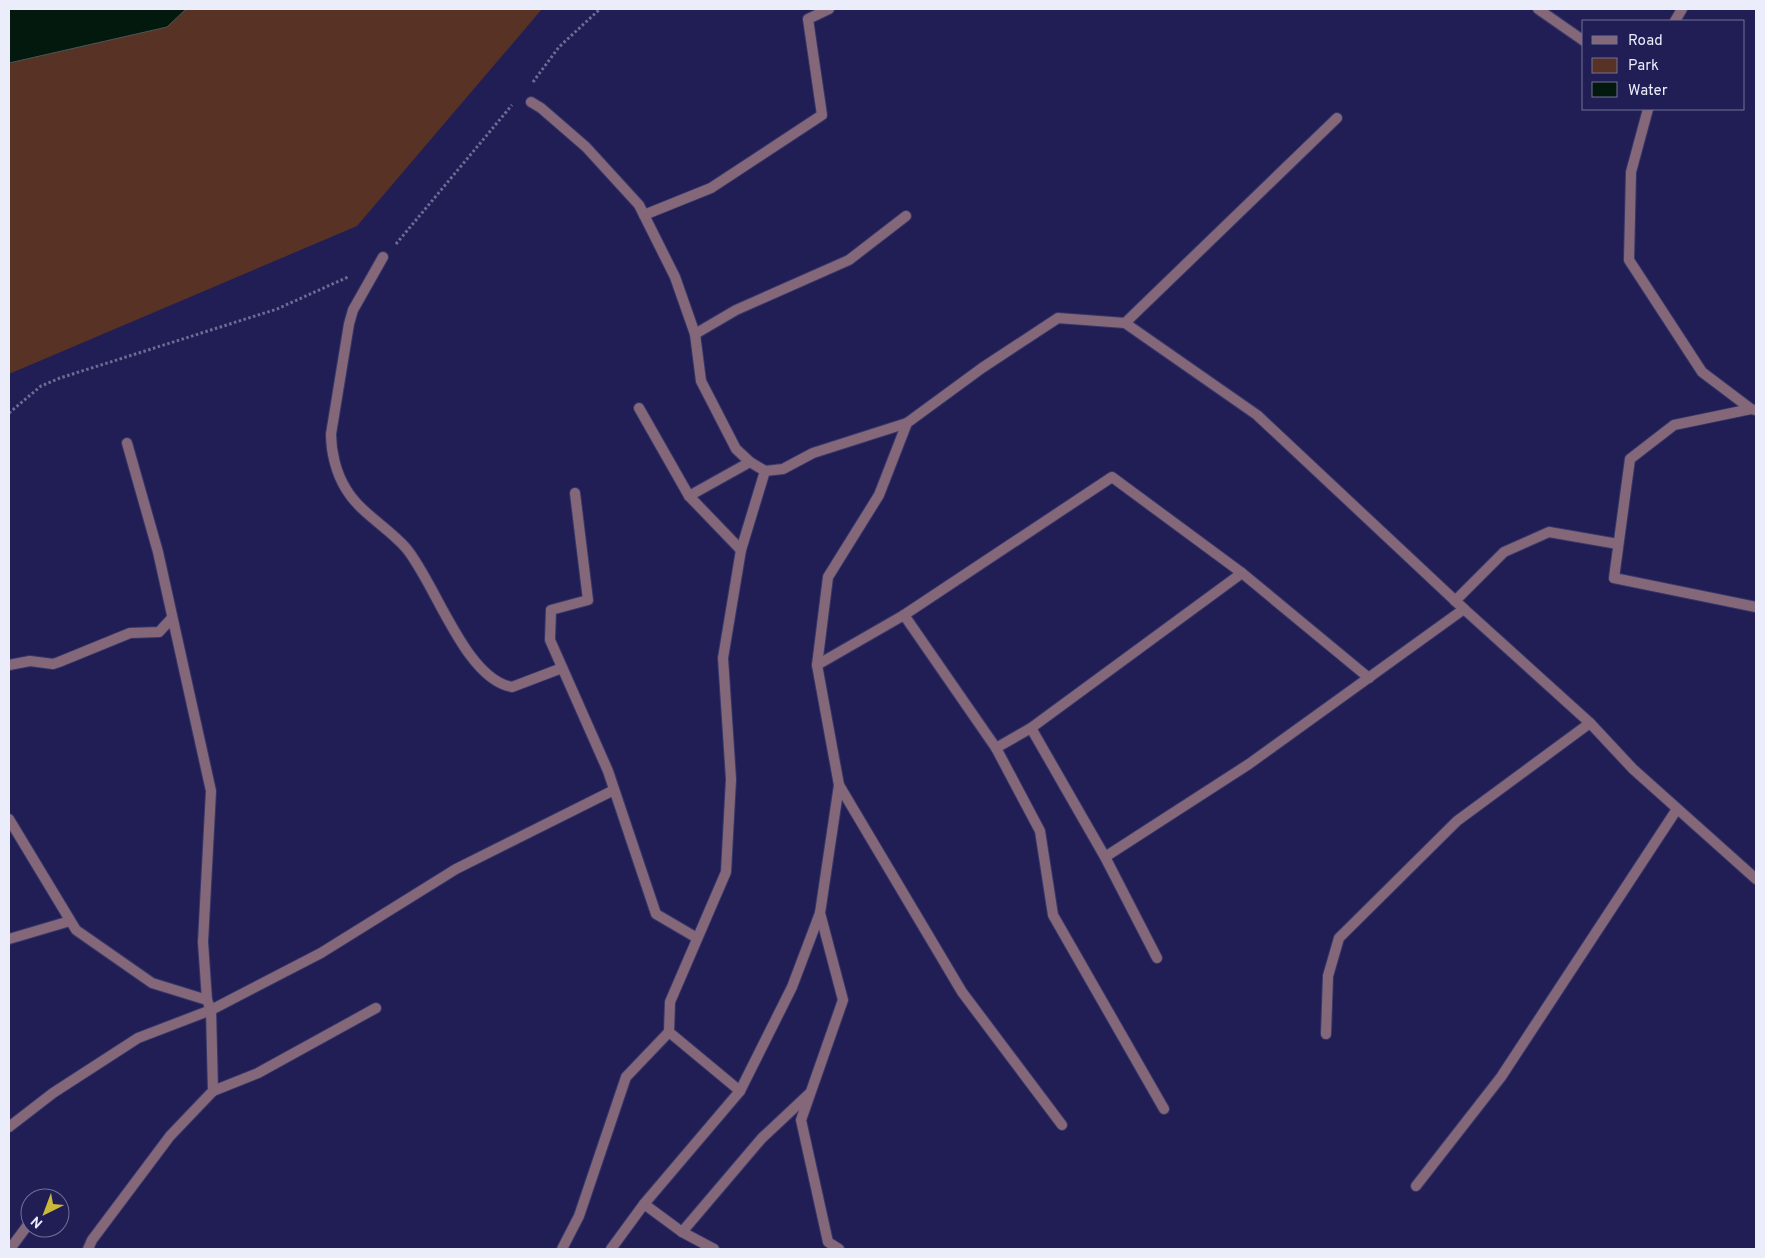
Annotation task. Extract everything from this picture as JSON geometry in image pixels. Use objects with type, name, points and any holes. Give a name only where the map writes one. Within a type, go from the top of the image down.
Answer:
[{"type":"street","points":[[644,215],[711,188],[822,115],[808,19],[828,9]]},
{"type":"street","points":[[1538,9],[1582,40]]},
{"type":"street","points":[[1676,20],[1682,9]]},
{"type":"street","points":[[532,102],[542,108],[586,147],[639,205],[675,277],[695,334],[701,382],[736,449],[750,462],[765,471],[783,469],[813,453],[907,423],[982,368],[1058,318],[1125,323],[1256,415],[1590,724],[1633,769],[1756,878]]},
{"type":"street","points":[[1648,110],[1631,172],[1629,260],[1702,372],[1754,409]]},
{"type":"street","points":[[1125,323],[1337,118]]},
{"type":"street","points":[[695,334],[736,310],[849,260],[906,216]]},
{"type":"street","points":[[383,257],[353,310],[331,434],[331,447],[346,490],[362,508],[406,548],[433,588],[468,653],[494,681],[512,687],[562,668]]},
{"type":"street","points":[[639,408],[689,496],[741,550]]},
{"type":"street","points":[[1754,409],[1674,425],[1630,459],[1614,578],[1756,607]]},
{"type":"street","points":[[610,1249],[644,1204],[740,1091],[792,987],[820,913],[839,785],[817,665],[828,577],[879,495],[907,423]]},
{"type":"street","points":[[127,442],[158,552],[211,790],[203,942],[207,1000],[210,1010],[213,1091]]},
{"type":"street","points":[[689,496],[750,462]]},
{"type":"street","points":[[562,1249],[579,1216],[626,1077],[670,1032],[670,1002],[726,872],[731,778],[723,658],[741,550],[765,471]]},
{"type":"street","points":[[817,665],[904,615],[1112,477],[1242,572],[1369,678]]},
{"type":"street","points":[[575,492],[588,600],[551,610],[550,640],[614,790],[656,914],[697,938]]},
{"type":"street","points":[[1455,601],[1504,552],[1549,532],[1618,544]]},
{"type":"street","points":[[996,748],[1031,728],[1242,572]]},
{"type":"street","points":[[1105,857],[1249,764],[1464,609]]},
{"type":"street","points":[[904,615],[996,748],[1040,831],[1053,915],[1164,1109]]},
{"type":"street","points":[[9,665],[30,661],[53,664],[60,662],[130,634],[159,632],[172,618]]},
{"type":"street","points":[[1326,1034],[1328,976],[1339,938],[1456,821],[1590,724]]},
{"type":"street","points":[[1031,728],[1105,857],[1157,958]]},
{"type":"street","points":[[839,785],[962,992],[1062,1125]]},
{"type":"street","points":[[9,1127],[53,1093],[138,1038],[210,1010],[321,953],[456,869],[614,790]]},
{"type":"street","points":[[1416,1186],[1501,1077],[1677,809]]},
{"type":"street","points":[[9,819],[76,930],[152,983],[207,1000]]},
{"type":"street","points":[[820,913],[843,1000],[801,1120],[828,1242],[839,1249]]},
{"type":"street","points":[[9,939],[70,921]]},
{"type":"street","points":[[88,1249],[92,1240],[170,1136],[213,1091],[258,1073],[376,1008]]},
{"type":"street","points":[[670,1032],[740,1091]]},
{"type":"street","points":[[682,1232],[762,1138],[810,1094]]},
{"type":"street","points":[[644,1204],[682,1232],[714,1249]]},
{"type":"street","points":[[10,1249],[20,1236]]},
{"type":"path","points":[[383,257],[506,111],[520,101],[549,58],[600,9]]},
{"type":"path","points":[[520,101],[532,102]]},
{"type":"path","points":[[9,413],[41,386],[60,378],[277,309],[352,275]]},
{"type":"green space","points":[[186,9],[542,9],[357,226],[9,374],[9,63],[167,27]]},
{"type":"water","points":[[9,9],[186,9],[167,27],[9,63]]}]
